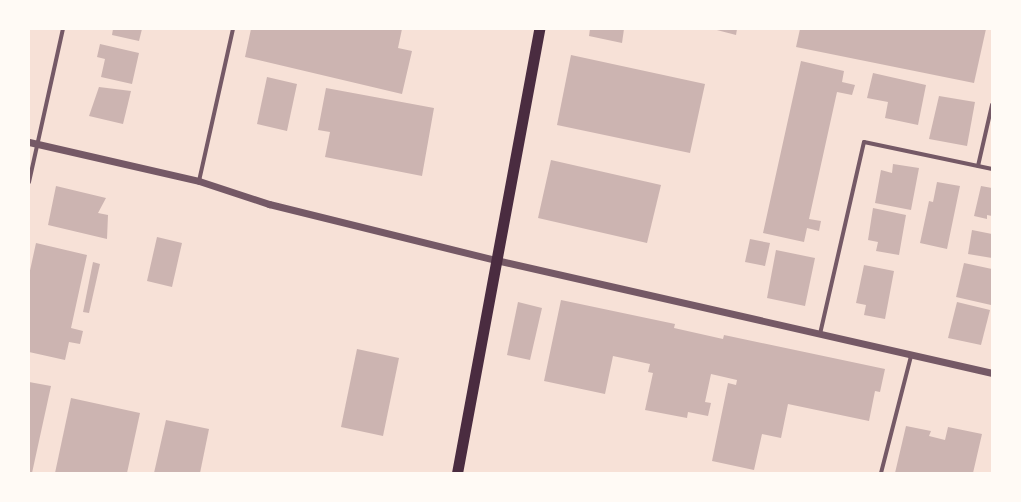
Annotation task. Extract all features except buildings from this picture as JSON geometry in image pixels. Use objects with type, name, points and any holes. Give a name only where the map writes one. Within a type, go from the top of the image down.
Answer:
[{"type":"highway","points":[[457,473],[539,29]]},
{"type":"street","points":[[29,182],[63,29]]},
{"type":"street","points":[[199,181],[233,29]]},
{"type":"street","points":[[978,166],[992,105]]},
{"type":"street","points":[[29,142],[199,181],[269,204],[496,260],[819,336],[992,373]]},
{"type":"street","points":[[819,336],[864,142],[992,169]]},
{"type":"street","points":[[881,473],[911,356]]}]
